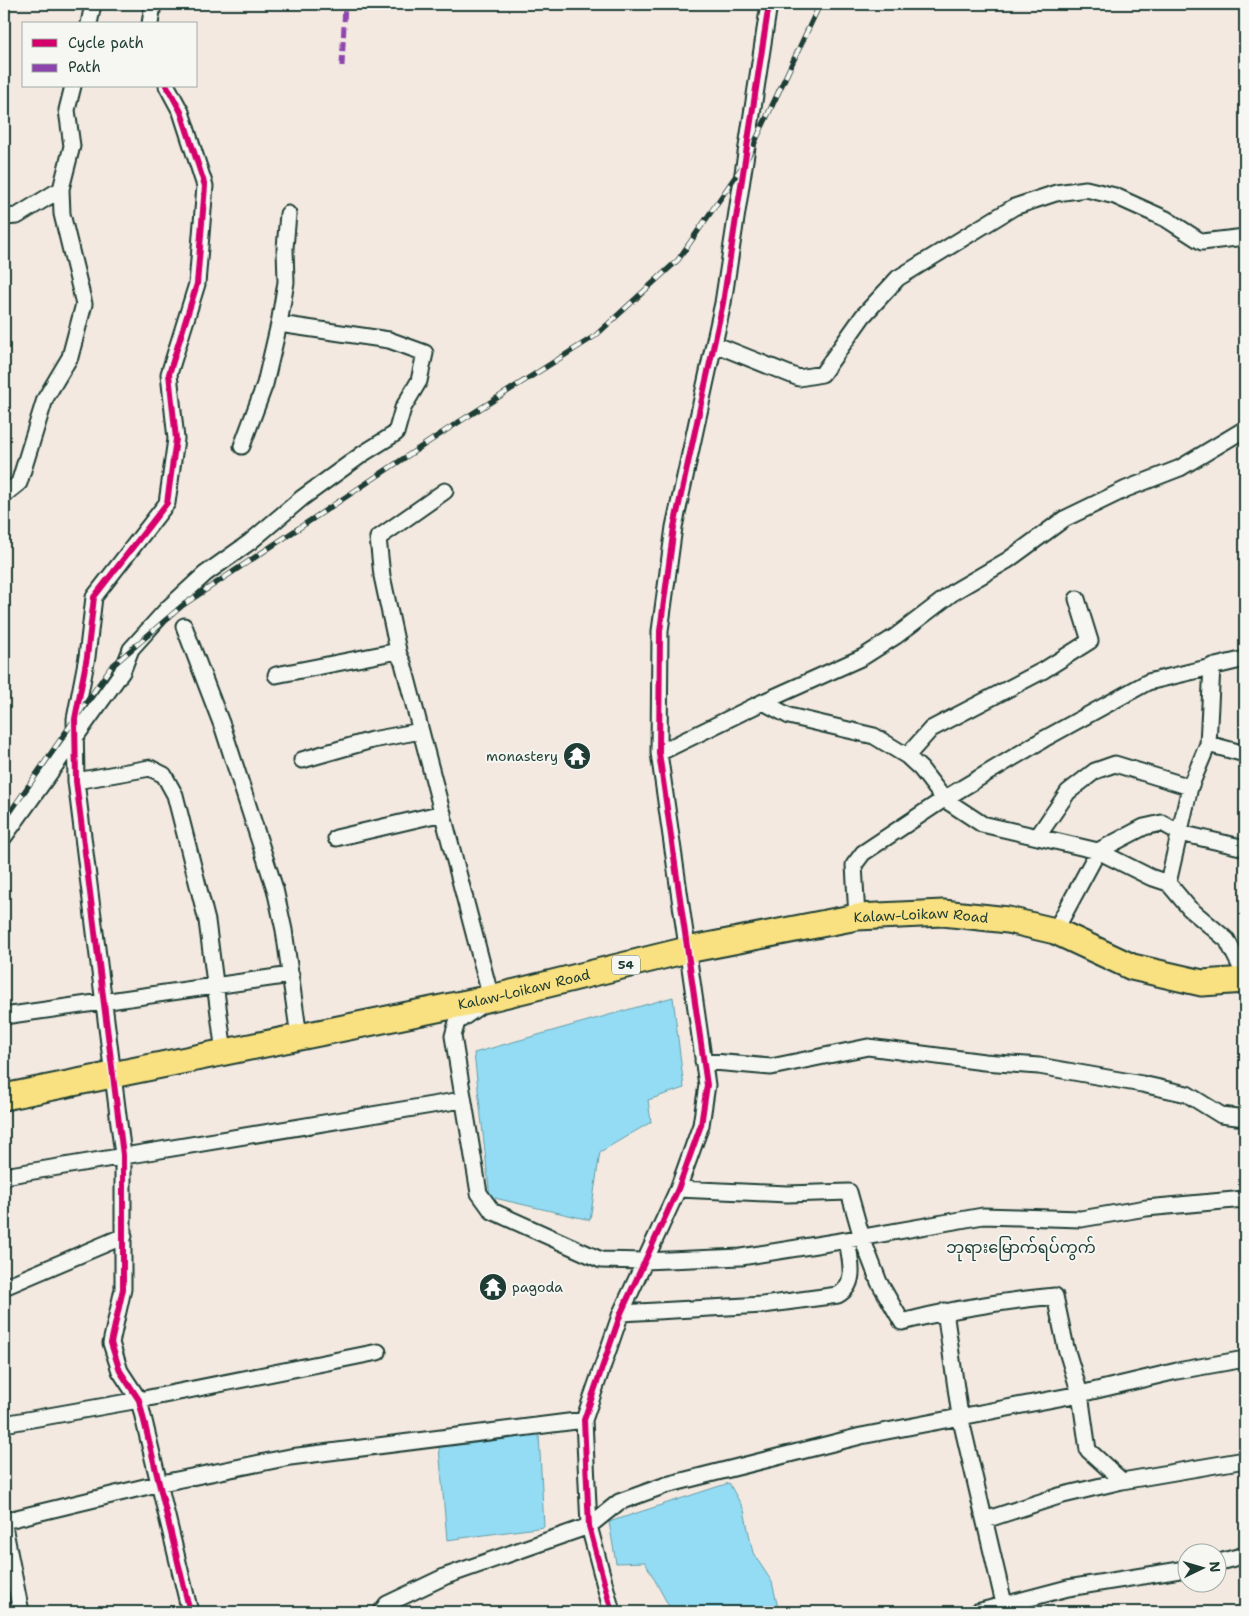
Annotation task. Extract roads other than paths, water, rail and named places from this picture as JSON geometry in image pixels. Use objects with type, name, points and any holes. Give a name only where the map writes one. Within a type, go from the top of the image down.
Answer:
[{"type":"main road","name":"Kalaw-Loikaw Road","points":[[4,1097],[491,998],[687,950],[857,917],[943,913],[1008,920],[1055,931],[1132,967],[1202,983],[1245,980]]},
{"type":"street","points":[[89,22],[93,4]]},
{"type":"street","points":[[150,22],[153,4]]},
{"type":"street","points":[[612,1612],[589,1526],[584,1420],[621,1313],[678,1189],[701,1125],[706,1085],[659,753],[660,631],[674,527],[723,303],[769,4]]},
{"type":"street","points":[[4,495],[19,483],[45,399],[70,357],[84,304],[62,214],[61,189],[72,146],[67,110],[72,88]]},
{"type":"street","points":[[168,88],[181,112],[205,186],[197,284],[169,374],[176,438],[167,503],[94,597],[87,657],[75,718],[76,781],[123,1155],[123,1289],[111,1343],[120,1371],[139,1400],[190,1612]]},
{"type":"street","points":[[4,217],[17,216],[61,189]]},
{"type":"street","points":[[714,344],[799,378],[822,374],[863,316],[898,278],[1014,207],[1056,193],[1086,189],[1115,196],[1166,219],[1202,242],[1245,237]]},
{"type":"street","points":[[242,446],[265,384],[279,324],[286,282],[288,214]]},
{"type":"street","points":[[4,837],[122,672],[131,650],[168,608],[198,579],[250,542],[302,498],[364,453],[396,433],[403,408],[419,381],[424,353],[389,340],[279,324]]},
{"type":"street","points":[[659,753],[763,702],[862,657],[896,636],[955,590],[1008,560],[1064,519],[1126,488],[1180,468],[1245,429]]},
{"type":"street","points":[[445,491],[378,538],[382,576],[399,655],[443,813],[491,998],[457,1022],[453,1036],[478,1193],[492,1211],[601,1260],[644,1261],[741,1257],[983,1216],[1082,1219],[1146,1208],[1245,1199]]},
{"type":"street","points":[[907,756],[931,729],[1044,670],[1090,641],[1077,599]]},
{"type":"street","points":[[184,626],[223,728],[275,888],[291,976],[299,1037]]},
{"type":"street","points":[[276,675],[393,652],[399,655]]},
{"type":"street","points":[[857,917],[854,865],[863,853],[944,799],[1148,682],[1245,659]]},
{"type":"street","points":[[1168,883],[1190,787],[1208,744],[1212,666]]},
{"type":"street","points":[[763,702],[789,716],[874,736],[907,756],[921,769],[944,799],[982,824],[1098,851],[1150,877],[1168,883],[1189,908],[1227,940],[1245,975]]},
{"type":"street","points":[[302,760],[372,740],[421,732]]},
{"type":"street","points":[[1208,744],[1245,754]]},
{"type":"street","points":[[1038,836],[1068,792],[1095,770],[1115,764],[1190,787]]},
{"type":"street","points":[[76,781],[150,768],[164,775],[175,795],[208,921],[224,1053]]},
{"type":"street","points":[[336,838],[443,813]]},
{"type":"street","points":[[1055,931],[1098,851],[1144,827],[1162,823],[1180,832],[1245,848]]},
{"type":"street","points":[[4,1016],[291,976]]},
{"type":"street","points":[[703,1061],[771,1067],[868,1047],[984,1062],[1040,1066],[1142,1084],[1187,1094],[1221,1115],[1245,1118]]},
{"type":"street","points":[[4,1176],[462,1100]]},
{"type":"street","points":[[621,1313],[763,1305],[838,1296],[847,1291],[852,1280],[855,1239],[849,1192],[787,1194],[678,1189]]},
{"type":"street","points":[[4,1287],[124,1236]]},
{"type":"street","points":[[855,1239],[902,1322],[945,1311],[1009,1300],[1055,1296],[1066,1348],[1080,1394],[1088,1450],[1122,1481]]},
{"type":"street","points":[[945,1311],[960,1416],[1006,1609]]},
{"type":"street","points":[[4,1424],[139,1400],[378,1352]]},
{"type":"street","points":[[381,1612],[387,1604],[446,1576],[589,1526],[619,1502],[666,1485],[861,1436],[1080,1394],[1177,1371],[1245,1359]]},
{"type":"street","points":[[4,1522],[158,1484],[290,1458],[584,1420]]},
{"type":"street","points":[[985,1520],[1059,1496],[1122,1481],[1245,1460]]},
{"type":"street","points":[[4,1526],[21,1612]]},
{"type":"street","points":[[1226,1560],[1245,1555]]},
{"type":"street","points":[[977,1612],[1006,1609],[1068,1588],[1176,1571]]},
{"type":"water","points":[[673,997],[684,1088],[648,1100],[651,1122],[600,1152],[590,1220],[490,1197],[474,1053]]},
{"type":"water","points":[[539,1434],[544,1527],[447,1540],[439,1447]]},
{"type":"water","points":[[729,1483],[744,1510],[753,1553],[772,1582],[779,1612],[672,1612],[645,1562],[616,1563],[609,1522]]},
{"type":"railway","points":[[4,821],[111,667],[183,605],[451,427],[595,336],[678,260],[746,161],[820,4]]},
{"type":"place","name":"monastery","points":[[577,756]]},
{"type":"place","name":"pagoda","points":[[493,1287]]},
{"type":"district","name":"ဘုရားမြောက်ရပ်ကွက်","points":[[1021,1247]]}]
